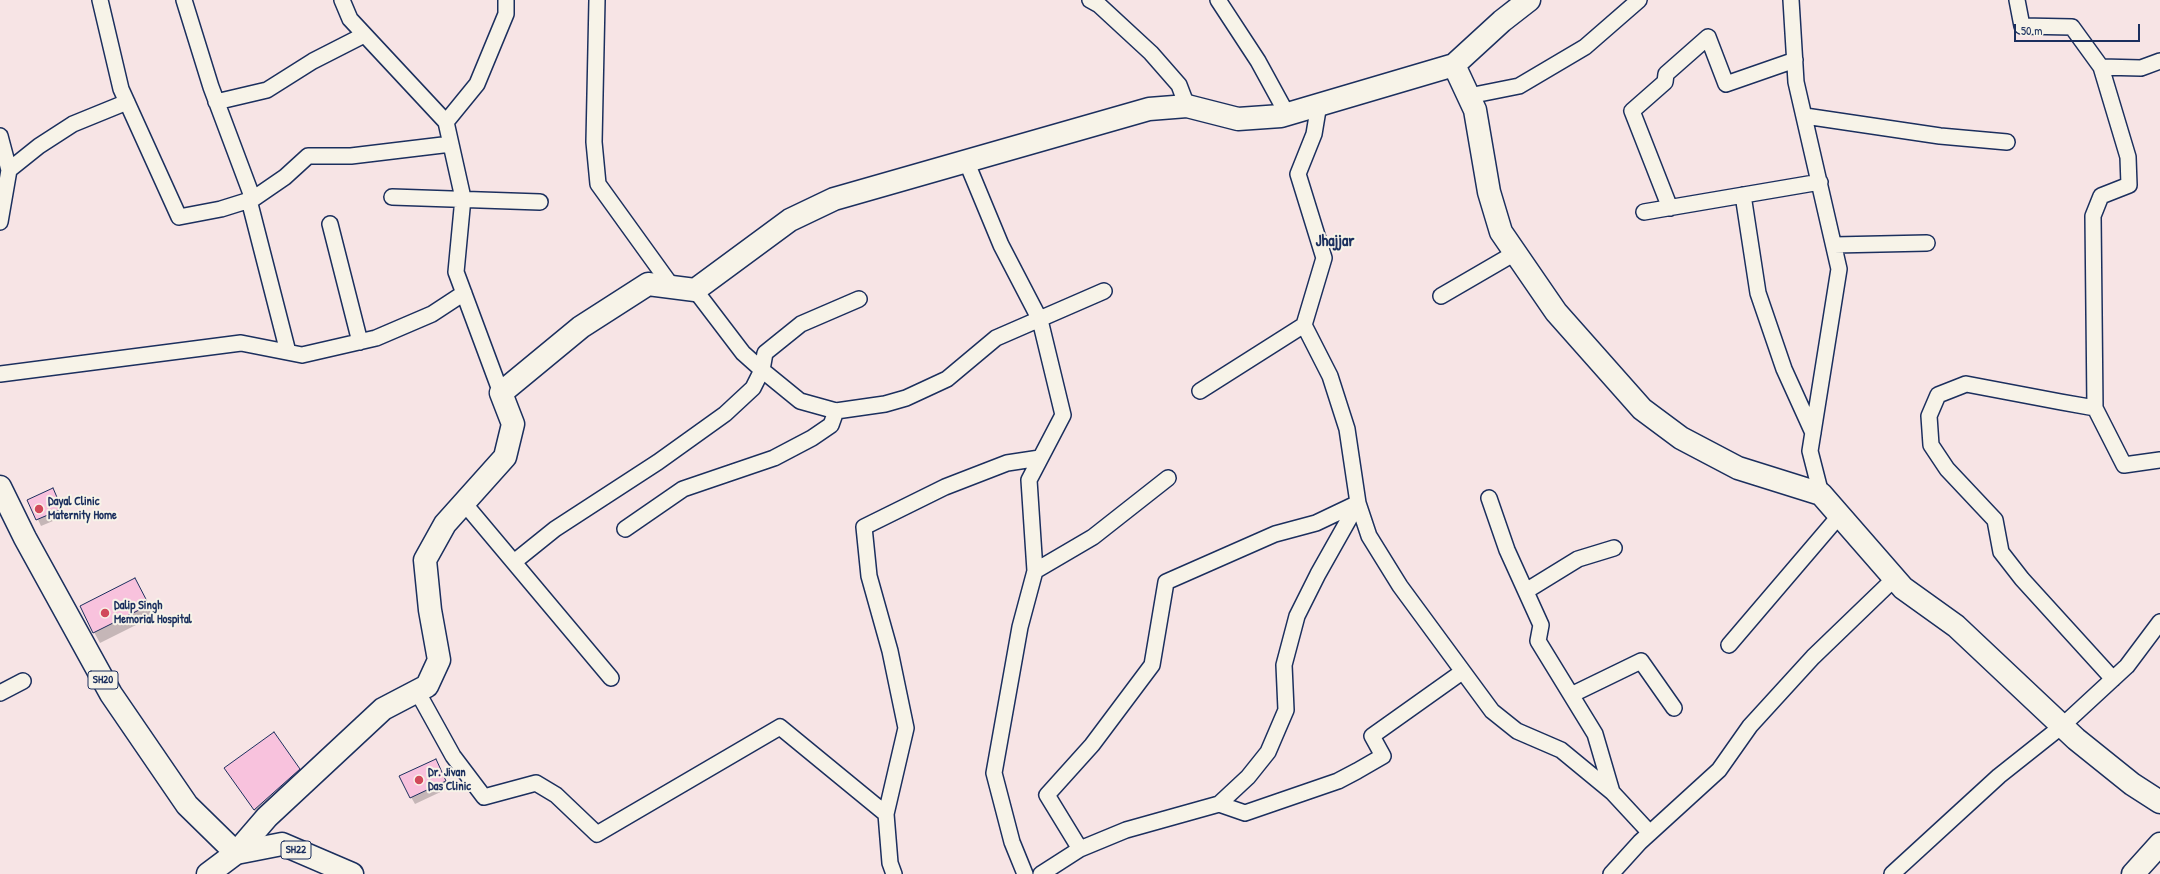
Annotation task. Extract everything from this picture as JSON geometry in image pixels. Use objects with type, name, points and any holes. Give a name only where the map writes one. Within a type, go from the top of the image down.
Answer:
[{"type":"street","points":[[100,0],[121,89],[179,217],[221,209],[251,199],[285,177],[308,156],[351,156],[450,144]]},
{"type":"street","points":[[184,0],[216,102],[251,199],[288,352]]},
{"type":"street","points":[[208,874],[236,853],[267,817],[383,709],[427,686],[439,660],[430,610],[425,560],[445,524],[505,457],[514,424],[501,394],[456,272],[463,198],[446,122],[350,19],[342,0]]},
{"type":"street","points":[[446,122],[477,84],[506,14],[506,0]]},
{"type":"street","points":[[597,0],[594,142],[598,184],[673,288]]},
{"type":"street","points":[[1218,0],[1258,61],[1287,114]]},
{"type":"street","points":[[501,394],[581,327],[648,284],[695,290],[790,220],[834,200],[968,163],[1150,109],[1187,106],[1238,120],[1287,114],[1454,65],[1502,21],[1528,0]]},
{"type":"street","points":[[1469,96],[1519,86],[1585,47],[1638,0]]},
{"type":"street","points":[[1791,0],[1796,82],[1839,269],[1810,451],[1821,494],[1903,588],[1956,626],[2062,726],[2132,784],[2160,802]]},
{"type":"street","points":[[2017,0],[2022,26],[2072,27],[2101,67],[2128,157],[2129,185],[2101,196],[2093,216],[2095,408],[2124,465],[2160,460]]},
{"type":"street","points":[[1094,1],[1151,53],[1179,85],[1187,106]]},
{"type":"street","points":[[216,102],[267,90],[313,61],[364,35]]},
{"type":"street","points":[[1670,208],[1632,111],[1665,82],[1666,74],[1708,37],[1726,84],[1795,60]]},
{"type":"street","points":[[2101,67],[2141,68],[2160,61]]},
{"type":"street","points":[[1454,65],[1475,110],[1491,199],[1501,232],[1556,312],[1642,409],[1681,438],[1738,468],[1821,494]]},
{"type":"street","points":[[9,170],[39,146],[73,124],[127,102]]},
{"type":"street","points":[[1200,391],[1304,324],[1324,258],[1298,174],[1314,134],[1319,104]]},
{"type":"street","points":[[1805,116],[1940,136],[2007,142]]},
{"type":"street","points":[[0,136],[9,170],[0,222]]},
{"type":"street","points":[[968,163],[1001,245],[1040,320],[1063,415],[1029,480],[1035,571],[1020,627],[994,773],[1012,842],[1025,874]]},
{"type":"street","points":[[1644,212],[1820,182]]},
{"type":"street","points":[[1743,195],[1758,293],[1784,369],[1813,433]]},
{"type":"street","points":[[392,197],[463,198],[540,202]]},
{"type":"street","points":[[330,224],[360,342]]},
{"type":"street","points":[[1834,244],[1927,243]]},
{"type":"street","points":[[1440,296],[1515,253]]},
{"type":"street","points":[[695,290],[742,353],[800,401],[836,412],[885,404],[906,398],[947,379],[996,338],[1104,291]]},
{"type":"street","points":[[0,374],[241,342],[302,355],[376,338],[432,314],[464,293]]},
{"type":"street","points":[[514,562],[555,529],[658,462],[725,414],[753,388],[762,370],[765,353],[801,324],[859,299]]},
{"type":"street","points":[[1304,324],[1330,376],[1347,429],[1358,503],[1369,536],[1400,586],[1492,711],[1518,731],[1561,750],[1612,792],[1650,832]]},
{"type":"street","points":[[2095,408],[1966,384],[1938,395],[1929,416],[1931,445],[1947,469],[1995,520],[2001,552],[2022,579],[2112,680]]},
{"type":"street","points":[[625,530],[683,489],[761,463],[812,438],[831,425],[836,412]]},
{"type":"street","points":[[894,874],[890,863],[886,814],[906,728],[890,651],[869,576],[864,528],[945,487],[1007,463],[1040,458]]},
{"type":"street","points":[[1035,571],[1093,537],[1168,478]]},
{"type":"street","name":"SH20","points":[[0,488],[111,694],[187,805],[236,853]]},
{"type":"street","points":[[1489,498],[1507,550],[1541,626],[1538,642],[1595,734],[1612,792]]},
{"type":"street","points":[[464,503],[611,678]]},
{"type":"street","points":[[1041,874],[1080,849],[1126,830],[1219,804],[1248,777],[1268,752],[1286,710],[1284,665],[1297,616],[1318,574],[1358,503]]},
{"type":"street","points":[[1080,849],[1047,795],[1092,745],[1152,665],[1166,582],[1275,534],[1316,523],[1358,503]]},
{"type":"street","points":[[1729,645],[1840,515]]},
{"type":"street","points":[[1526,591],[1578,559],[1614,548]]},
{"type":"street","points":[[1612,874],[1650,832],[1719,770],[1750,726],[1813,657],[1895,578]]},
{"type":"street","points":[[1892,874],[1999,776],[2062,726],[2127,666],[2160,622]]},
{"type":"street","points":[[1571,695],[1641,661],[1674,708]]},
{"type":"street","points":[[1219,804],[1244,813],[1338,781],[1357,771],[1383,756],[1372,736],[1462,672]]},
{"type":"street","points":[[0,693],[23,681]]},
{"type":"street","points":[[417,691],[453,756],[484,797],[536,783],[556,795],[597,834],[780,727],[886,814]]},
{"type":"street","name":"SH22","points":[[236,853],[282,844],[343,872]]},
{"type":"street","points":[[2133,874],[2160,844]]},
{"type":"building","points":[[53,488],[62,509],[36,520],[27,500]]},
{"type":"building","points":[[135,578],[149,605],[93,633],[80,606]]},
{"type":"building","points":[[274,732],[300,769],[254,810],[224,768]]},
{"type":"building","points":[[436,759],[446,781],[410,798],[399,776]]},
{"type":"place","name":"Dayal Clinic Maternity Home","points":[[39,509]]},
{"type":"place","name":"Dalip Singh Memorial Hospital","points":[[105,613]]},
{"type":"place","name":"Dr. Jivan Das Clinic","points":[[419,780]]},
{"type":"district","name":"Jhajjar","points":[[1335,242]]}]
